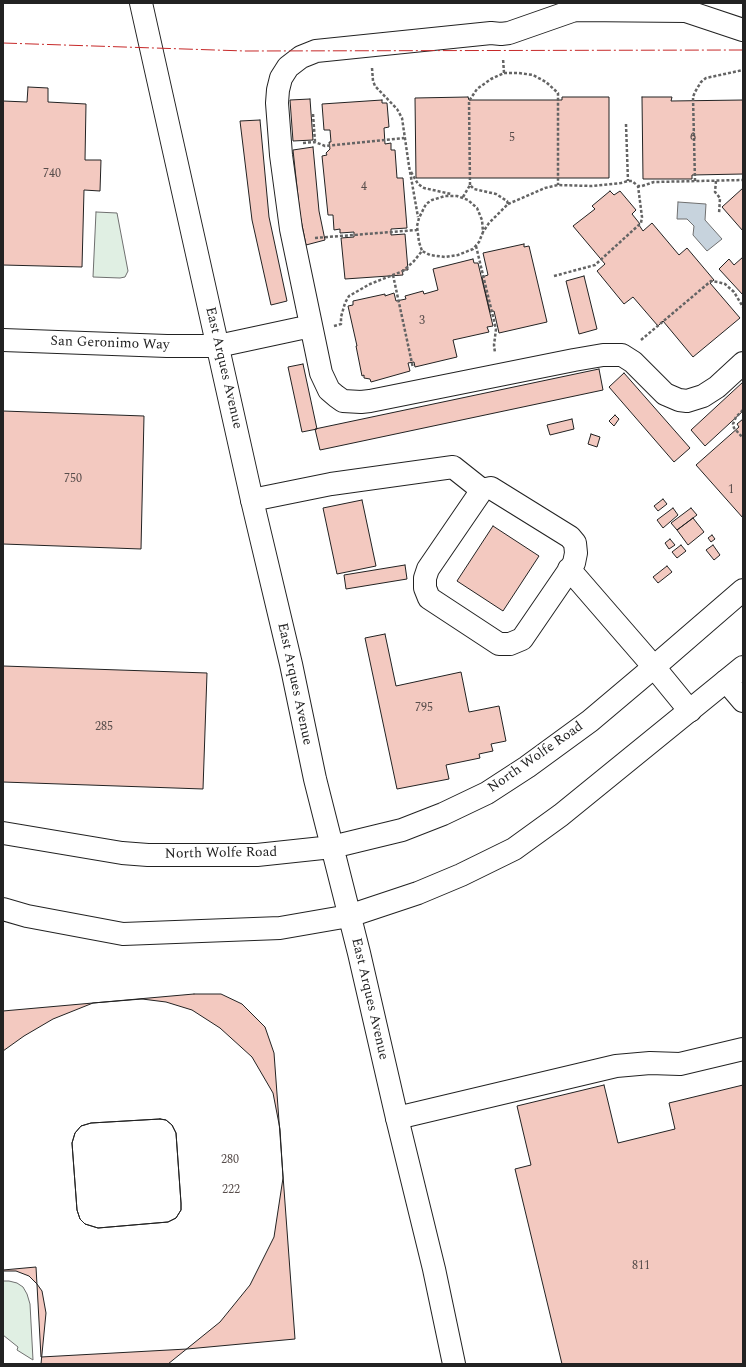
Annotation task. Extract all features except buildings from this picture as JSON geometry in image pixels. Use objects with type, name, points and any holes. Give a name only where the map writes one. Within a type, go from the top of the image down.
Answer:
[{"type":"main road","name":"East Arques Avenue","points":[[141,3],[252,500],[291,664],[314,779],[349,916],[434,1269],[454,1364]]},
{"type":"main road","points":[[743,30],[686,11],[578,10],[509,33],[491,33],[316,51],[301,57],[288,67],[281,78],[278,90],[277,116],[294,240],[311,329],[324,382],[329,390],[339,398],[348,401],[361,402],[597,356],[622,355],[633,362],[666,394],[679,400],[687,401],[703,396],[717,387],[743,363]]},
{"type":"main road","name":"San Geronimo Way","points":[[3,340],[159,346],[218,346],[311,329]]},
{"type":"main road","points":[[252,500],[331,484],[453,468],[482,490]]},
{"type":"main road","points":[[491,488],[570,537],[575,543],[576,553],[574,563],[522,639],[510,644],[499,644],[429,598],[424,588],[428,569],[482,490],[491,488]]},
{"type":"main road","points":[[569,569],[690,711]]},
{"type":"main road","name":"North Wolfe Road","points":[[3,833],[122,853],[148,855],[257,855],[332,848],[402,830],[443,814],[487,793],[527,767],[590,721],[743,590]]},
{"type":"main road","points":[[3,909],[27,916],[123,934],[280,928],[349,916],[418,893],[462,875],[514,849],[561,815],[743,667]]},
{"type":"main road","points":[[726,681],[743,701]]},
{"type":"main road","points":[[397,1118],[616,1066],[650,1063],[680,1064],[743,1049]]},
{"type":"path","points":[[501,34],[504,72]]},
{"type":"path","points":[[370,45],[373,81],[375,86],[397,109],[402,118],[408,166],[419,218]]},
{"type":"path","points":[[695,181],[695,92],[701,82],[706,78],[743,70]]},
{"type":"path","points":[[462,197],[470,185],[469,101],[477,89],[504,72],[520,72],[533,75],[546,82],[558,93],[558,186]]},
{"type":"path","points":[[313,114],[315,142]]},
{"type":"path","points":[[626,124],[628,181]]},
{"type":"path","points":[[280,145],[315,142],[325,146],[404,138]]},
{"type":"path","points":[[408,166],[414,179],[424,188],[462,197],[473,204],[480,213],[483,232]]},
{"type":"path","points":[[638,186],[654,182],[743,180]]},
{"type":"path","points":[[457,196],[445,196],[432,200],[426,204],[419,218],[417,230],[422,251],[430,255],[445,257],[466,253],[476,246],[489,223],[508,204],[545,188],[558,186],[592,186],[628,181],[632,181],[638,186],[642,217],[641,223],[595,265],[554,276]]},
{"type":"path","points":[[716,181],[715,192],[720,198],[719,214]]},
{"type":"path","points":[[470,185],[474,189],[504,198],[508,204]]},
{"type":"path","points":[[294,240],[417,230]]},
{"type":"path","points":[[476,246],[496,329],[494,345],[500,375]]},
{"type":"path","points":[[311,329],[341,324],[341,317],[345,303],[349,296],[370,284],[403,271],[422,251]]},
{"type":"path","points":[[393,275],[418,392]]},
{"type":"path","points":[[622,355],[711,281],[725,284],[734,292],[743,307]]},
{"type":"path","points":[[743,410],[736,417],[733,424],[734,428],[743,438]]},
{"type":"green space","points":[[96,212],[117,213],[128,271],[125,277],[93,277]]},
{"type":"green space","points":[[3,1281],[17,1283],[23,1287],[27,1294],[30,1304],[33,1360],[17,1350],[18,1347],[3,1335]]},
{"type":"shaded area","points":[[678,202],[706,204],[705,220],[722,239],[707,251],[693,235],[694,226],[687,219],[677,219]]},
{"type":"power","points":[[3,43],[245,51],[743,50]]}]
